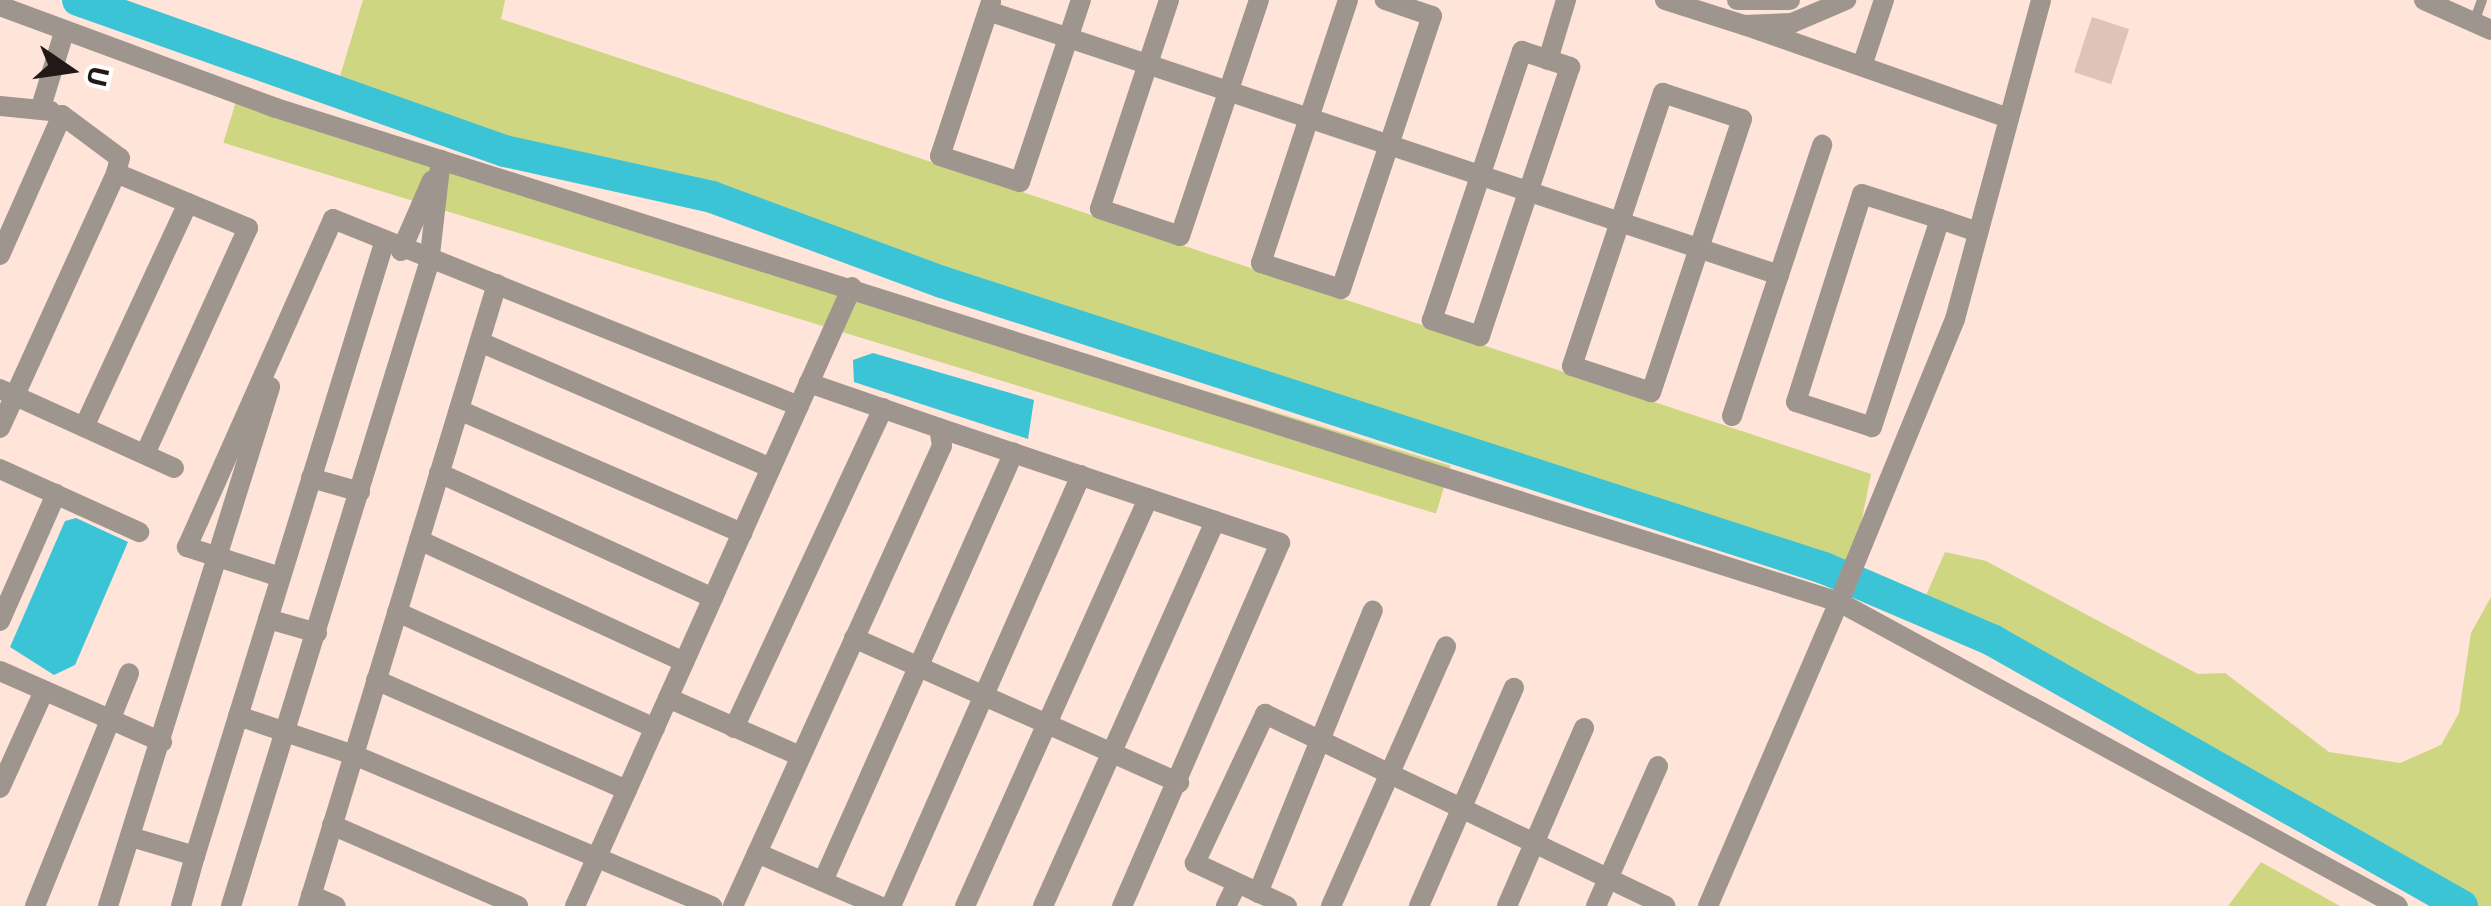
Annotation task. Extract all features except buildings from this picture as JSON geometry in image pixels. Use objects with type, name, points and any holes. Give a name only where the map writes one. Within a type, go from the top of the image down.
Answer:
[{"type":"street","points":[[1081,0],[1068,38],[1020,182],[940,156],[990,5],[1068,38],[1779,275]]},
{"type":"street","points":[[1169,0],[1100,209],[1180,236],[1258,0]]},
{"type":"street","points":[[1348,0],[1261,263],[1341,289],[1432,16],[1385,0]]},
{"type":"street","points":[[1548,60],[1566,0]]},
{"type":"street","points":[[1665,0],[1744,24],[2005,117]]},
{"type":"street","points":[[1737,0],[1790,0]]},
{"type":"street","points":[[1744,24],[1792,23],[1846,0]]},
{"type":"street","points":[[1862,66],[1884,0]]},
{"type":"street","points":[[1708,906],[1858,560],[1955,319],[1974,230],[2041,0]]},
{"type":"street","points":[[2424,0],[2482,26]]},
{"type":"street","points":[[0,6],[63,36],[441,160],[1841,598],[2398,906]]},
{"type":"street","points":[[41,107],[63,36]]},
{"type":"street","points":[[1522,51],[1570,67],[1480,336],[1432,320],[1480,175],[1522,51]]},
{"type":"street","points":[[1663,93],[1742,119],[1651,392],[1572,366],[1620,222],[1663,93]]},
{"type":"street","points":[[0,106],[41,107],[62,115],[120,158],[116,174],[7,392],[0,428]]},
{"type":"street","points":[[0,255],[62,115]]},
{"type":"street","points":[[1732,416],[1822,145]]},
{"type":"street","points":[[182,906],[310,478],[392,246],[441,160]]},
{"type":"street","points":[[230,906],[288,730],[429,264],[441,160]]},
{"type":"street","points":[[116,174],[248,228],[145,454]]},
{"type":"street","points":[[1940,219],[1872,427],[1796,402],[1862,194],[1940,219],[1974,230]]},
{"type":"street","points":[[84,427],[188,203]]},
{"type":"street","points":[[280,577],[187,547],[332,219],[429,264],[497,284],[799,406]]},
{"type":"street","points":[[336,906],[310,900],[497,284]]},
{"type":"street","points":[[575,906],[852,287]]},
{"type":"street","points":[[108,906],[162,742],[295,303]]},
{"type":"street","points":[[480,342],[771,468]]},
{"type":"street","points":[[809,383],[1280,543],[1122,906]]},
{"type":"street","points":[[7,392],[174,468]]},
{"type":"street","points":[[734,728],[883,408]]},
{"type":"street","points":[[459,410],[742,533]]},
{"type":"street","points":[[732,906],[942,446],[939,428]]},
{"type":"street","points":[[823,881],[1014,453]]},
{"type":"street","points":[[0,469],[139,532]]},
{"type":"street","points":[[440,473],[713,598]]},
{"type":"street","points":[[892,906],[1080,475]]},
{"type":"street","points":[[310,478],[360,492]]},
{"type":"street","points":[[0,621],[56,494]]},
{"type":"street","points":[[965,906],[1148,498]]},
{"type":"street","points":[[1043,906],[1215,521]]},
{"type":"street","points":[[419,540],[684,662]]},
{"type":"street","points":[[1258,893],[1326,741],[1331,703],[1373,610]]},
{"type":"street","points":[[397,612],[655,728]]},
{"type":"street","points":[[268,619],[317,634]]},
{"type":"street","points":[[854,638],[1178,783]]},
{"type":"street","points":[[1331,906],[1446,646]]},
{"type":"street","points":[[0,671],[162,742]]},
{"type":"street","points":[[26,906],[129,673]]},
{"type":"street","points":[[376,680],[627,790]]},
{"type":"street","points":[[1419,906],[1514,688]]},
{"type":"street","points":[[0,788],[44,691]]},
{"type":"street","points":[[668,698],[800,756]]},
{"type":"street","points":[[1286,906],[1195,863],[1265,714],[1326,741],[1386,778],[1665,906]]},
{"type":"street","points":[[238,716],[354,755],[598,854],[712,906]]},
{"type":"street","points":[[1507,906],[1584,728]]},
{"type":"street","points":[[1596,906],[1658,766]]},
{"type":"street","points":[[332,825],[518,906]]},
{"type":"street","points":[[130,837],[195,856]]},
{"type":"street","points":[[34,906],[54,846]]},
{"type":"street","points":[[757,852],[880,906]]},
{"type":"street","points":[[1226,906],[1237,882]]},
{"type":"lane","points":[[2482,0],[2482,26]]},
{"type":"green space","points":[[363,0],[505,0],[501,19],[1871,474],[1850,579],[942,282],[706,195],[506,151],[335,93]]},
{"type":"green space","points":[[238,95],[1451,466],[1436,514],[223,143]]},
{"type":"green space","points":[[1945,552],[1986,561],[2198,674],[2225,673],[2329,752],[2400,763],[2441,745],[2459,713],[2471,633],[2491,597],[2491,906],[2462,906],[1992,640],[1920,609]]},
{"type":"green space","points":[[2261,862],[2340,906],[2228,906]]},
{"type":"water","points":[[873,353],[1034,400],[1028,439],[854,382],[853,360]]},
{"type":"water","points":[[76,518],[128,542],[75,665],[54,675],[10,647],[65,521]]},
{"type":"waterway","points":[[78,0],[505,151],[712,197],[942,282],[1824,568],[1992,640],[2462,906]]}]
